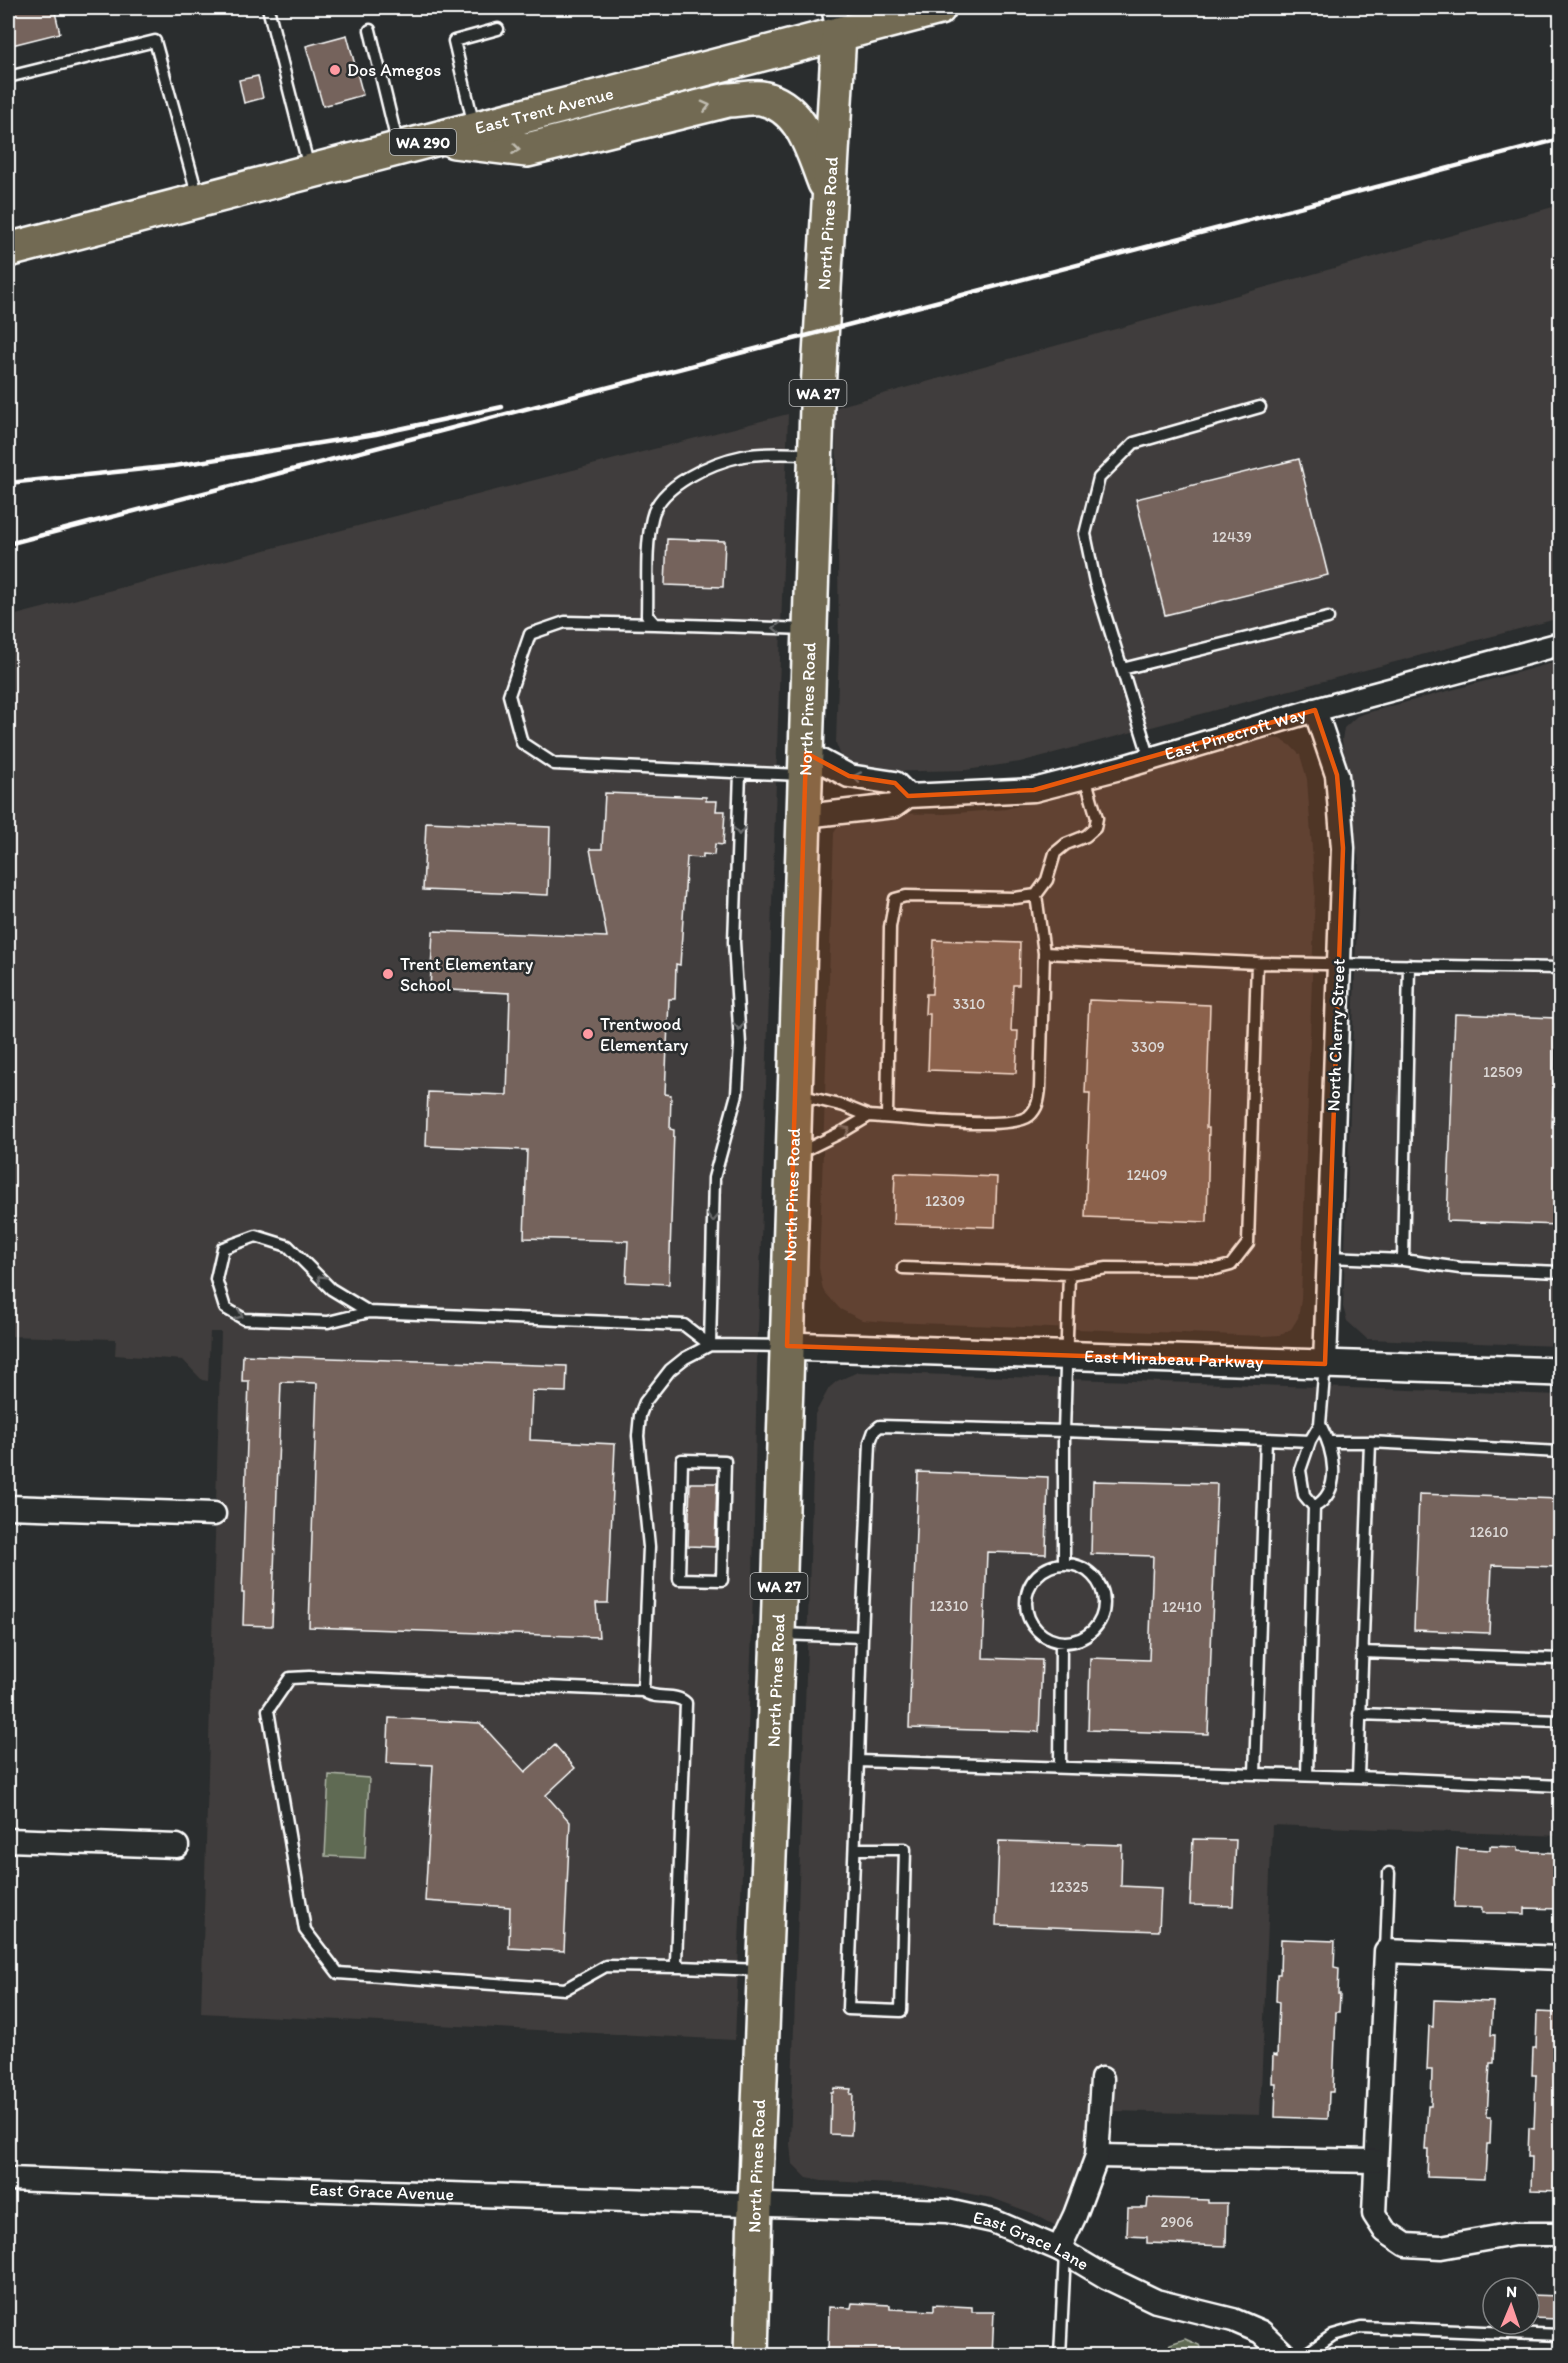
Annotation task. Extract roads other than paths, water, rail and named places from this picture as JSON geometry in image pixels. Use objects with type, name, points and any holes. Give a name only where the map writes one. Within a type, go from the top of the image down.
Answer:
[{"type":"main road","name":"East Trent Avenue","points":[[8,250],[474,129],[836,21],[939,8]]},
{"type":"main road","name":"North Pines Road","points":[[751,2355],[778,1634],[816,454],[836,21]]},
{"type":"main road","points":[[437,139],[527,150],[728,100],[760,98],[785,109],[804,130],[828,191]]},
{"type":"street","name":"East Pinecroft Way","points":[[805,816],[894,806],[908,796],[1034,790],[1150,759],[1315,710],[1560,645]]},
{"type":"street","name":"North Cherry Street","points":[[1315,710],[1337,775],[1342,848],[1324,1364]]},
{"type":"street","points":[[806,764],[849,776],[895,783],[908,796]]},
{"type":"street","name":"East Mirabeau Parkway","points":[[787,1346],[1560,1372]]},
{"type":"street","points":[[8,1507],[214,1514]]},
{"type":"street","points":[[8,1840],[177,1846]]},
{"type":"street","points":[[1560,1958],[1386,1951],[1374,2214],[1384,2231],[1406,2245],[1441,2247],[1515,2234],[1560,2234]]},
{"type":"street","points":[[1062,2251],[1097,2156],[1102,2079]]},
{"type":"street","points":[[1097,2156],[1376,2161]]},
{"type":"street","name":"East Grace Avenue","points":[[8,2179],[755,2204]]},
{"type":"street","name":"East Grace Lane","points":[[755,2204],[947,2211],[993,2221],[1062,2251],[1106,2277],[1156,2301],[1233,2320],[1261,2332],[1292,2355]]},
{"type":"lane","points":[[268,8],[310,172]]},
{"type":"lane","points":[[474,129],[454,41],[498,29]]},
{"type":"lane","points":[[370,30],[399,149]]},
{"type":"lane","points":[[8,77],[155,41],[199,200]]},
{"type":"lane","points":[[1150,759],[1095,582],[1085,534],[1099,478],[1134,443],[1260,407]]},
{"type":"lane","points":[[655,624],[647,615],[650,532],[656,506],[665,495],[711,466],[731,459],[746,456],[816,454]]},
{"type":"lane","points":[[1122,669],[1328,618]]},
{"type":"lane","points":[[806,764],[740,773],[554,764],[522,743],[509,695],[530,634],[565,622],[810,629]]},
{"type":"lane","points":[[710,1345],[714,1178],[738,1084],[740,1045],[734,942],[740,773]]},
{"type":"lane","points":[[795,1094],[844,1106],[869,1116],[1005,1124],[1027,1118],[1037,1107],[1040,1088],[1044,953],[1036,895],[1047,880],[1055,853],[1066,844],[1086,836],[1095,828],[1097,818],[1085,777]]},
{"type":"lane","points":[[887,1117],[890,927],[895,900],[906,896],[1015,898],[1036,895]]},
{"type":"lane","points":[[1044,953],[1257,963],[1560,968]]},
{"type":"lane","points":[[903,1268],[1069,1274],[1107,1268],[1216,1269],[1231,1265],[1248,1243],[1257,963]]},
{"type":"lane","points":[[1403,1260],[1409,965]]},
{"type":"lane","points":[[793,1156],[869,1116]]},
{"type":"lane","points":[[369,1312],[332,1290],[288,1246],[256,1236],[223,1248],[216,1279],[225,1308],[244,1319],[328,1322],[369,1312],[684,1325],[710,1345]]},
{"type":"lane","points":[[1328,1257],[1403,1260],[1460,1268],[1560,1272]]},
{"type":"lane","points":[[1064,1564],[1065,1355],[1069,1274]]},
{"type":"lane","points":[[643,1691],[649,1546],[640,1459],[640,1415],[645,1402],[670,1370],[685,1358],[710,1345],[787,1346]]},
{"type":"lane","points":[[1307,1775],[1314,1507],[1304,1495],[1300,1470],[1310,1442],[1320,1424],[1324,1364]]},
{"type":"lane","points":[[855,1849],[905,1849],[901,2011],[848,2009],[870,1442],[874,1431],[886,1424],[1310,1442]]},
{"type":"lane","points":[[1314,1507],[1325,1501],[1329,1494],[1332,1467],[1329,1442],[1320,1424]]},
{"type":"lane","points":[[1255,1774],[1266,1439]]},
{"type":"lane","points":[[1329,1442],[1560,1452]]},
{"type":"lane","points":[[1358,1777],[1370,1442]]},
{"type":"lane","points":[[682,1460],[725,1461],[723,1580],[679,1579],[682,1460]]},
{"type":"lane","points":[[1064,1564],[1077,1566],[1088,1572],[1100,1587],[1104,1605],[1102,1617],[1095,1628],[1074,1641],[1061,1642],[1048,1639],[1037,1631],[1030,1621],[1026,1608],[1026,1595],[1031,1583],[1040,1573],[1051,1566],[1064,1564]]},
{"type":"lane","points":[[778,1634],[862,1637]]},
{"type":"lane","points":[[1060,1768],[1061,1642]]},
{"type":"lane","points":[[1362,1652],[1560,1659]]},
{"type":"lane","points":[[680,1967],[676,1962],[686,1703],[682,1698],[649,1696],[643,1691],[309,1677],[290,1678],[268,1710],[305,1930],[338,1973],[565,1989],[606,1966],[764,1971]]},
{"type":"lane","points":[[1359,1714],[1560,1720]]},
{"type":"lane","points":[[858,1761],[1307,1775],[1560,1786]]},
{"type":"lane","points":[[1386,1951],[1389,1873]]},
{"type":"lane","points":[[1060,2355],[1062,2251]]},
{"type":"lane","points":[[1292,2355],[1333,2334],[1361,2327],[1560,2335]]},
{"type":"railway","points":[[8,544],[1560,139]]},
{"type":"railway","points":[[8,483],[174,466],[376,434],[502,407]]},
{"type":"place","name":"Dos Amegos","points":[[335,70]]},
{"type":"place","name":"Trent Elementary School","points":[[388,974]]},
{"type":"place","name":"Trentwood Elementary","points":[[588,1034]]}]
